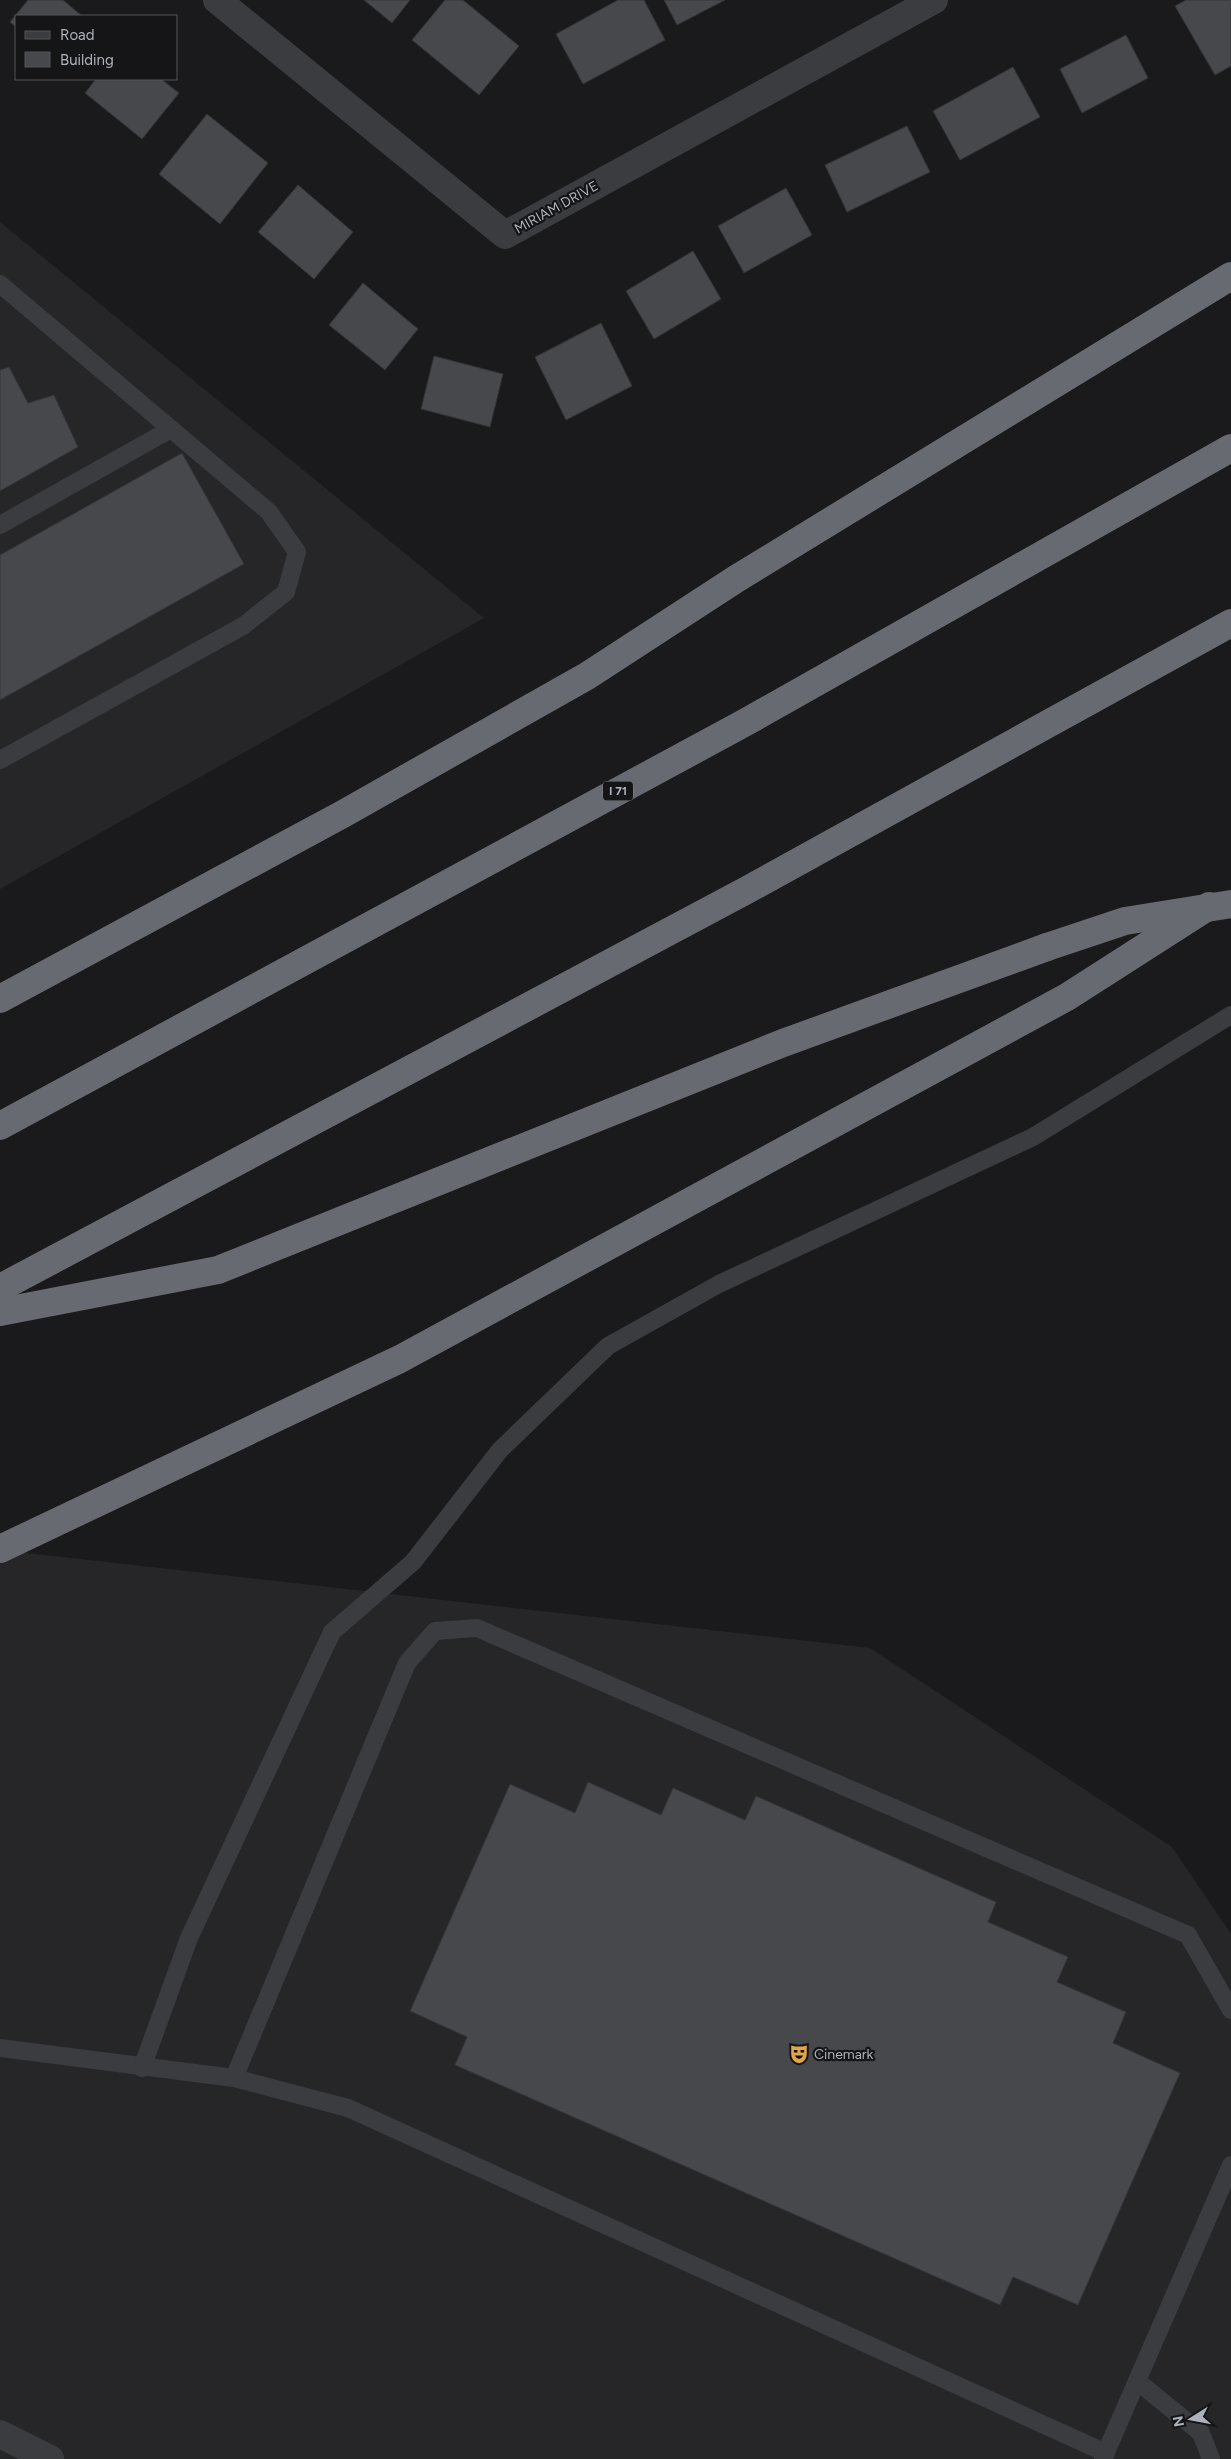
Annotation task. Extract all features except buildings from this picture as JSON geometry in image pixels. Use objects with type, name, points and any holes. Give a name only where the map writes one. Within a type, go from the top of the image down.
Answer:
[{"type":"highway","points":[[0,999],[343,814],[587,676],[736,579],[1231,276]]},
{"type":"highway","name":"I 71","points":[[0,1126],[738,727],[1231,448]]},
{"type":"highway","points":[[0,1288],[738,894],[1231,623]]},
{"type":"highway","points":[[0,1550],[400,1359],[1067,997],[1231,892]]},
{"type":"highway","points":[[0,1312],[218,1270],[784,1043],[1047,947],[1125,922],[1231,904]]},
{"type":"street","name":"MIRIAM DRIVE","points":[[217,0],[505,236],[934,0]]},
{"type":"street","points":[[0,2434],[50,2459]]},
{"type":"lane","points":[[0,284],[269,512],[297,552],[286,592],[242,626],[0,760]]},
{"type":"lane","points":[[0,525],[171,429]]},
{"type":"lane","points":[[142,2068],[189,1938],[332,1632],[413,1562],[500,1450],[608,1346],[719,1284],[1033,1137],[1231,1015]]},
{"type":"lane","points":[[234,2078],[407,1663],[435,1631],[477,1628],[1188,1935],[1231,2010]]},
{"type":"lane","points":[[0,2048],[142,2068],[234,2078],[348,2108],[1105,2456],[1231,2164]]},
{"type":"lane","points":[[1137,2382],[1201,2433],[1211,2459]]},
{"type":"shaded area","points":[[0,222],[484,618],[0,889]]},
{"type":"shaded area","points":[[0,1550],[870,1648],[1172,1847],[1231,1934],[1231,2459],[0,2459]]},
{"type":"place","name":"Cinemark","points":[[799,2054]]}]
